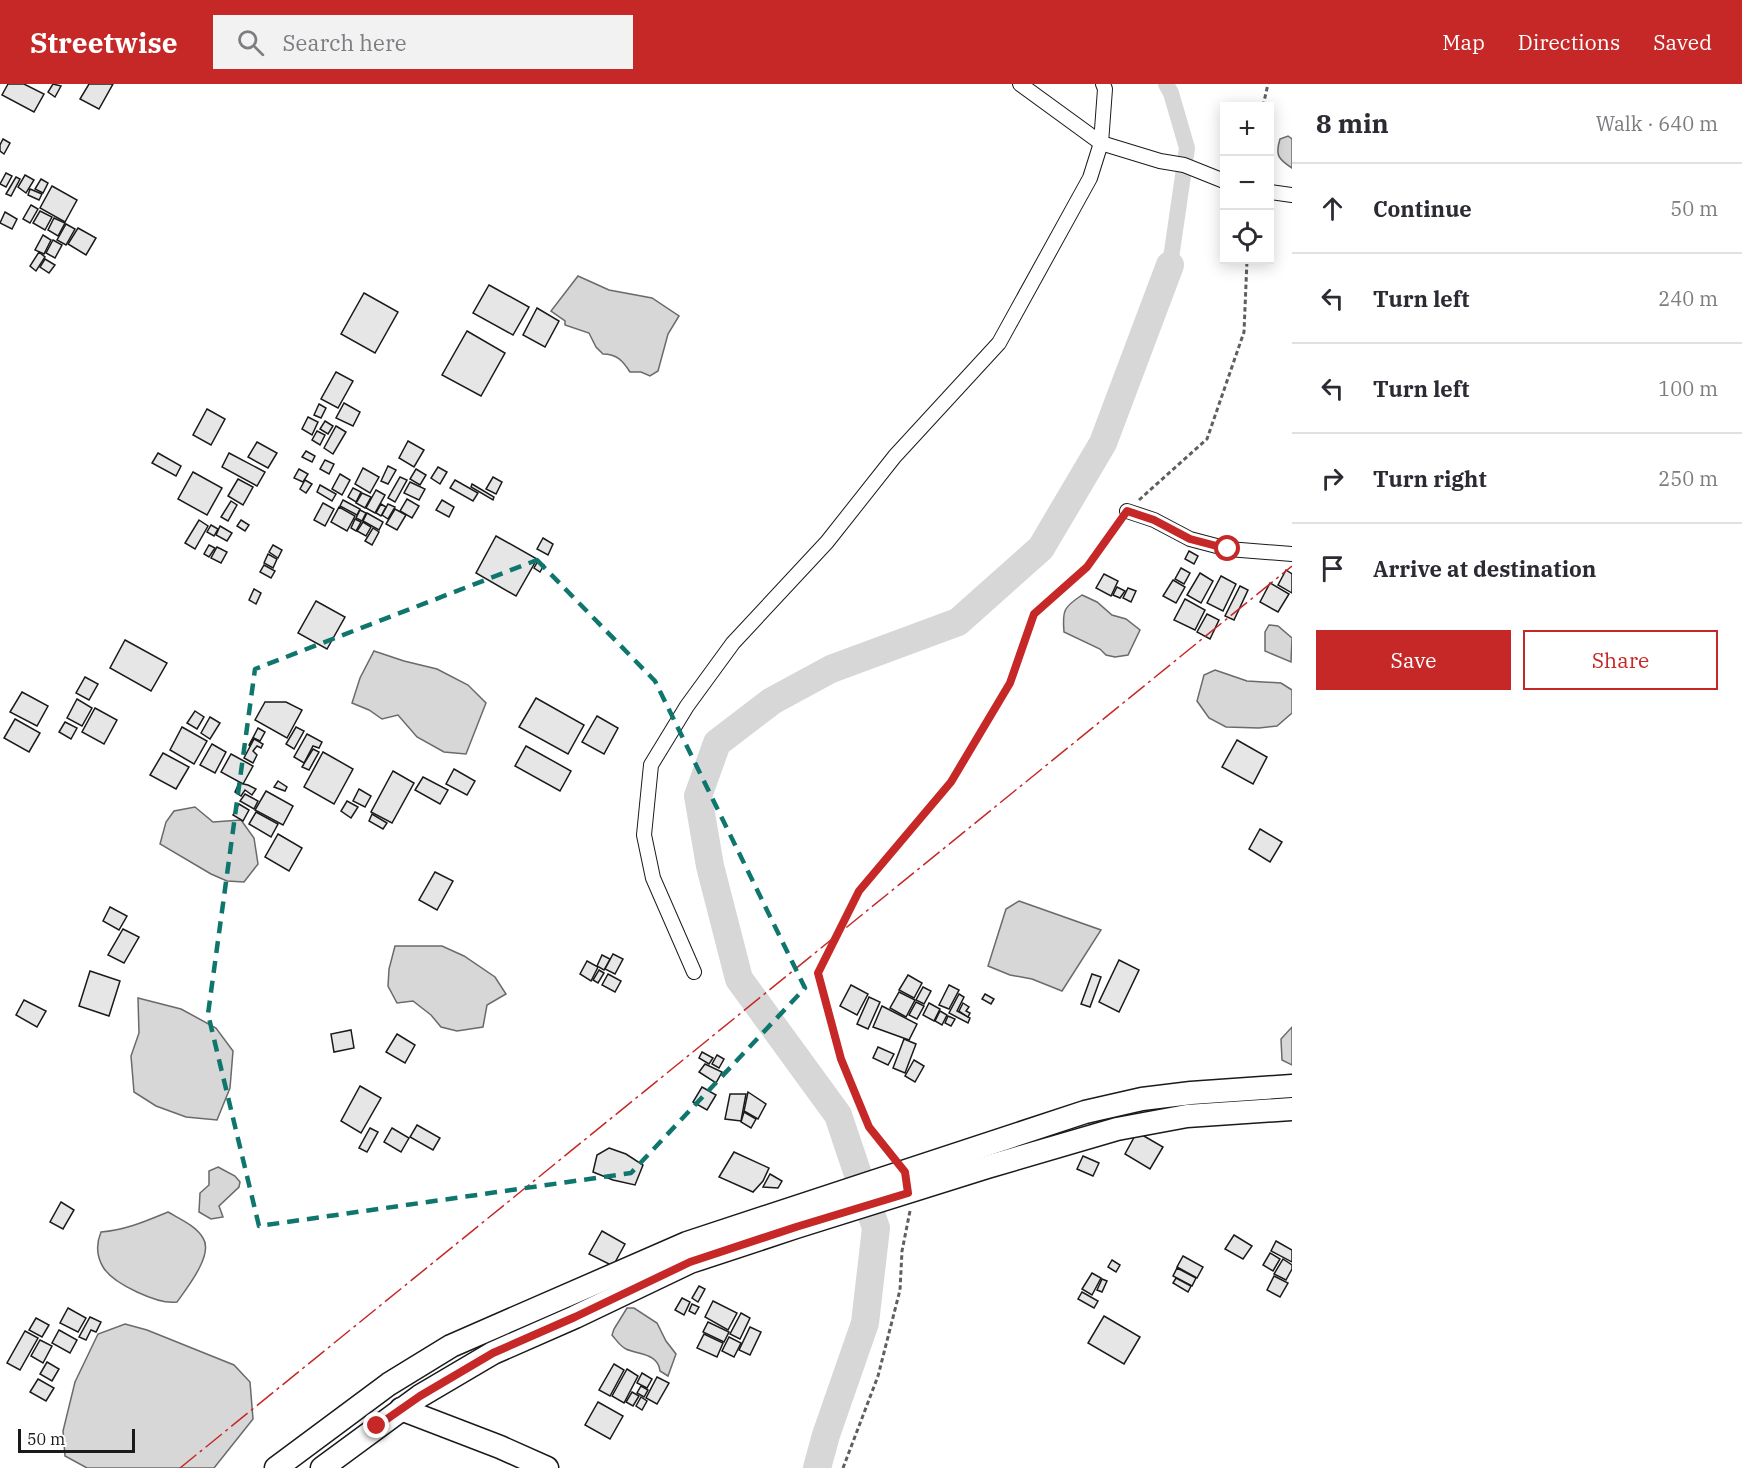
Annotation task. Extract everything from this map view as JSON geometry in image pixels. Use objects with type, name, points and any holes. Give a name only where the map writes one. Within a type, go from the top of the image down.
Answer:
[{"type":"main road","points":[[276,1468],[389,1384],[452,1346],[687,1243],[793,1218],[902,1184],[1085,1112],[1142,1099],[1292,1086]]},
{"type":"main road","points":[[902,1184],[987,1167],[1117,1129],[1187,1116],[1292,1108]]},
{"type":"main road","points":[[322,1468],[420,1396],[493,1353],[690,1262],[793,1218]]},
{"type":"main road","points":[[401,1409],[500,1447],[547,1468]]},
{"type":"street","points":[[1020,84],[1101,143],[1160,161],[1184,165],[1220,179]]},
{"type":"street","points":[[694,972],[653,878],[644,835],[651,765],[687,706],[733,643],[827,542],[895,456],[999,343],[1090,178],[1101,143],[1105,89],[1103,84]]},
{"type":"street","points":[[1274,193],[1292,195]]},
{"type":"street","points":[[1127,511],[1154,520],[1190,539],[1228,549],[1292,554]]},
{"type":"path","points":[[1264,102],[1268,84]]},
{"type":"path","points":[[843,1468],[878,1376],[900,1290],[902,1251],[911,1210],[902,1184],[869,1127],[841,1059],[818,973],[859,891],[951,782],[1010,683],[1034,614],[1087,567],[1127,511],[1207,439],[1244,332],[1248,264]]},
{"type":"highlighted area","points":[[537,560],[655,681],[805,988],[631,1173],[259,1226],[208,1014],[255,669]]},
{"type":"shaded area","points":[[1288,136],[1292,139],[1292,168],[1281,159],[1278,153],[1280,139]]},
{"type":"shaded area","points":[[578,276],[609,290],[652,298],[679,316],[668,334],[658,371],[650,376],[641,372],[630,372],[619,359],[603,354],[596,347],[589,333],[565,325],[565,321],[551,311]]},
{"type":"shaded area","points":[[1082,595],[1097,602],[1112,615],[1126,619],[1140,630],[1128,655],[1115,657],[1106,655],[1100,649],[1064,632],[1064,614],[1068,606]]},
{"type":"shaded area","points":[[1269,625],[1278,626],[1292,638],[1291,662],[1265,651],[1265,632]]},
{"type":"shaded area","points":[[374,651],[437,669],[468,685],[486,703],[466,754],[444,752],[417,737],[398,715],[382,719],[369,710],[352,703],[360,678]]},
{"type":"shaded area","points":[[1215,670],[1247,681],[1281,683],[1292,690],[1292,713],[1277,726],[1259,728],[1226,727],[1209,718],[1197,701],[1204,675]]},
{"type":"shaded area","points":[[195,807],[213,822],[241,820],[254,838],[258,864],[244,882],[227,881],[211,874],[160,844],[166,822],[174,811]]},
{"type":"shaded area","points":[[1019,901],[1101,930],[1062,991],[988,966],[1006,909]]},
{"type":"shaded area","points":[[395,946],[442,946],[464,956],[495,977],[506,994],[487,1005],[483,1027],[457,1031],[441,1027],[431,1015],[413,1001],[397,1003],[388,986],[389,969]]},
{"type":"shaded area","points":[[138,998],[181,1009],[216,1028],[233,1051],[230,1088],[217,1120],[186,1117],[156,1106],[134,1092],[131,1056],[139,1033]]},
{"type":"shaded area","points":[[1292,1027],[1292,1065],[1282,1060],[1281,1039]]},
{"type":"shaded area","points":[[218,1167],[235,1176],[240,1182],[239,1187],[219,1206],[223,1217],[211,1219],[199,1212],[200,1193],[209,1185],[209,1171]]},
{"type":"shaded area","points":[[168,1212],[196,1230],[203,1238],[205,1245],[205,1253],[198,1271],[177,1302],[148,1297],[116,1280],[103,1267],[98,1249],[101,1232],[144,1222]]},
{"type":"shaded area","points":[[627,1308],[634,1308],[657,1323],[676,1354],[668,1376],[660,1371],[656,1361],[652,1358],[626,1349],[612,1335]]},
{"type":"shaded area","points":[[125,1324],[147,1330],[234,1365],[250,1382],[253,1419],[214,1468],[87,1468],[65,1456],[63,1431],[75,1382],[98,1334]]},
{"type":"building","points":[[8,84],[24,84],[44,94],[34,112],[2,95]]},
{"type":"building","points":[[53,84],[61,86],[55,97],[48,92]]},
{"type":"building","points":[[89,84],[113,84],[99,109],[80,99]]},
{"type":"building","points":[[3,139],[10,143],[4,154],[0,151]]},
{"type":"building","points":[[6,173],[12,176],[6,187],[0,184]]},
{"type":"building","points":[[25,175],[34,180],[26,193],[18,187]]},
{"type":"building","points":[[16,177],[20,179],[11,196],[6,194]]},
{"type":"building","points":[[41,179],[48,183],[43,193],[35,189]]},
{"type":"building","points":[[52,186],[77,200],[65,222],[40,208]]},
{"type":"building","points":[[30,189],[42,194],[39,200],[28,195]]},
{"type":"building","points":[[31,205],[38,209],[30,223],[23,219]]},
{"type":"building","points":[[40,211],[52,217],[45,230],[33,223]]},
{"type":"building","points":[[5,212],[17,219],[12,229],[0,223]]},
{"type":"building","points":[[54,218],[65,223],[58,236],[48,230]]},
{"type":"building","points":[[66,224],[75,229],[66,245],[57,240]]},
{"type":"building","points":[[78,228],[96,238],[86,255],[68,244]]},
{"type":"building","points":[[43,235],[51,240],[44,254],[35,250]]},
{"type":"building","points":[[53,240],[62,245],[55,258],[46,253]]},
{"type":"building","points":[[39,252],[45,257],[36,271],[30,266]]},
{"type":"building","points":[[45,259],[55,265],[49,273],[40,267]]},
{"type":"building","points":[[489,285],[529,307],[513,335],[473,313]]},
{"type":"building","points":[[364,293],[398,312],[375,353],[341,334]]},
{"type":"building","points":[[537,308],[559,321],[545,347],[523,335]]},
{"type":"building","points":[[467,331],[505,353],[481,396],[442,375]]},
{"type":"building","points":[[336,372],[353,381],[338,408],[321,399]]},
{"type":"building","points":[[344,403],[360,412],[353,426],[336,418]]},
{"type":"building","points":[[319,404],[326,408],[321,418],[314,415]]},
{"type":"building","points":[[207,409],[225,419],[211,445],[193,435]]},
{"type":"building","points":[[308,417],[318,422],[312,435],[302,429]]},
{"type":"building","points":[[325,421],[333,426],[328,434],[320,429]]},
{"type":"building","points":[[336,426],[346,432],[333,454],[324,448]]},
{"type":"building","points":[[317,431],[325,435],[320,445],[312,440]]},
{"type":"building","points":[[408,441],[424,450],[414,467],[399,458]]},
{"type":"building","points":[[257,442],[277,453],[268,468],[248,457]]},
{"type":"building","points":[[306,451],[315,456],[312,462],[302,457]]},
{"type":"building","points":[[158,453],[181,466],[176,476],[152,463]]},
{"type":"building","points":[[229,453],[265,472],[257,486],[222,467]]},
{"type":"building","points":[[325,460],[334,464],[329,474],[320,469]]},
{"type":"building","points":[[388,466],[396,470],[388,484],[381,481]]},
{"type":"building","points":[[438,467],[447,472],[440,484],[431,478]]},
{"type":"building","points":[[363,468],[379,477],[370,493],[355,484]]},
{"type":"building","points":[[299,469],[308,474],[303,482],[294,478]]},
{"type":"building","points":[[416,469],[426,475],[420,485],[410,479]]},
{"type":"building","points":[[193,472],[222,488],[207,515],[178,499]]},
{"type":"building","points":[[340,474],[350,480],[342,495],[332,489]]},
{"type":"building","points":[[400,477],[407,480],[395,502],[388,498]]},
{"type":"building","points":[[493,477],[502,482],[496,494],[486,489]]},
{"type":"building","points":[[238,479],[253,487],[243,505],[228,496]]},
{"type":"building","points":[[305,480],[312,484],[306,493],[300,489]]},
{"type":"building","points":[[455,480],[478,493],[473,501],[450,488]]},
{"type":"building","points":[[410,482],[425,489],[419,500],[404,493]]},
{"type":"building","points":[[472,484],[494,497],[493,500],[471,487]]},
{"type":"building","points":[[320,485],[336,494],[332,501],[317,492]]},
{"type":"building","points":[[353,488],[361,492],[356,502],[348,497]]},
{"type":"building","points":[[376,490],[385,495],[375,513],[366,508]]},
{"type":"building","points":[[362,493],[371,497],[365,508],[356,503]]},
{"type":"building","points":[[407,499],[419,506],[412,518],[400,511]]},
{"type":"building","points":[[343,500],[360,509],[357,515],[340,506]]},
{"type":"building","points":[[442,500],[454,507],[449,517],[436,510]]},
{"type":"building","points":[[231,501],[237,505],[228,521],[221,517]]},
{"type":"building","points":[[323,503],[334,509],[325,526],[314,520]]},
{"type":"building","points":[[381,504],[386,507],[381,516],[376,513]]},
{"type":"building","points":[[388,504],[395,507],[388,519],[382,515]]},
{"type":"building","points":[[339,507],[355,516],[347,531],[331,522]]},
{"type":"building","points":[[395,509],[406,515],[397,530],[386,524]]},
{"type":"building","points":[[360,510],[366,513],[362,521],[356,518]]},
{"type":"building","points":[[367,513],[383,522],[379,530],[363,521]]},
{"type":"building","points":[[355,519],[361,522],[356,531],[351,528]]},
{"type":"building","points":[[199,520],[208,526],[195,549],[185,543]]},
{"type":"building","points":[[241,520],[249,525],[245,531],[237,526]]},
{"type":"building","points":[[363,522],[371,527],[366,536],[357,531]]},
{"type":"building","points":[[211,525],[218,529],[214,536],[207,532]]},
{"type":"building","points":[[220,526],[232,533],[227,541],[216,535]]},
{"type":"building","points":[[373,528],[379,532],[372,545],[365,541]]},
{"type":"building","points":[[496,536],[537,559],[516,596],[476,573]]},
{"type":"building","points":[[543,538],[553,544],[548,555],[537,549]]},
{"type":"building","points":[[209,545],[215,548],[209,557],[204,554]]},
{"type":"building","points":[[273,545],[282,550],[278,558],[269,552]]},
{"type":"building","points":[[217,547],[227,552],[221,563],[211,558]]},
{"type":"building","points":[[1189,551],[1198,556],[1194,564],[1185,559]]},
{"type":"building","points":[[268,554],[277,559],[273,568],[264,563]]},
{"type":"building","points":[[538,561],[544,565],[540,572],[534,568]]},
{"type":"building","points":[[264,565],[275,571],[271,578],[260,572]]},
{"type":"building","points":[[1181,568],[1190,573],[1184,584],[1175,579]]},
{"type":"building","points":[[1286,570],[1292,574],[1292,593],[1278,585]]},
{"type":"building","points":[[1200,573],[1213,581],[1201,603],[1187,595]]},
{"type":"building","points":[[1104,574],[1118,581],[1111,596],[1096,588]]},
{"type":"building","points":[[1221,576],[1236,584],[1223,611],[1207,603]]},
{"type":"building","points":[[1173,580],[1185,587],[1176,603],[1163,596]]},
{"type":"building","points":[[1270,583],[1289,594],[1278,612],[1260,602]]},
{"type":"building","points":[[1240,586],[1248,590],[1234,620],[1225,616]]},
{"type":"building","points":[[1117,587],[1125,591],[1120,598],[1113,595]]},
{"type":"building","points":[[1128,588],[1136,591],[1131,602],[1123,598]]},
{"type":"building","points":[[254,589],[261,593],[256,604],[249,600]]},
{"type":"building","points":[[1185,599],[1205,610],[1195,630],[1174,620]]},
{"type":"building","points":[[316,601],[345,617],[327,649],[298,633]]},
{"type":"building","points":[[1207,614],[1219,620],[1210,639],[1197,632]]},
{"type":"building","points":[[125,640],[167,663],[151,691],[110,668]]},
{"type":"building","points":[[85,677],[98,684],[89,700],[76,693]]},
{"type":"building","points":[[22,692],[48,706],[37,726],[10,712]]},
{"type":"building","points":[[536,698],[584,725],[568,754],[519,727]]},
{"type":"building","points":[[77,699],[92,708],[82,726],[67,718]]},
{"type":"building","points":[[265,702],[286,702],[302,710],[287,738],[255,720]]},
{"type":"building","points":[[95,708],[117,720],[104,744],[82,732]]},
{"type":"building","points":[[195,711],[204,717],[197,729],[187,723]]},
{"type":"building","points":[[597,716],[618,728],[604,754],[582,742]]},
{"type":"building","points":[[210,717],[220,723],[210,739],[201,733]]},
{"type":"building","points":[[15,719],[40,733],[29,752],[4,738]]},
{"type":"building","points":[[65,722],[77,728],[71,739],[59,732]]},
{"type":"building","points":[[182,727],[207,741],[194,764],[170,750]]},
{"type":"building","points":[[296,727],[304,731],[294,749],[286,744]]},
{"type":"building","points":[[258,728],[265,732],[260,741],[254,738],[250,746],[249,745]]},
{"type":"building","points":[[307,734],[322,742],[319,748],[313,746],[304,763],[294,757]]},
{"type":"building","points":[[254,739],[263,744],[261,748],[257,746],[253,751],[257,755],[253,763],[244,758]]},
{"type":"building","points":[[1237,740],[1267,757],[1253,784],[1222,767]]},
{"type":"building","points":[[212,744],[226,752],[215,773],[200,765]]},
{"type":"building","points":[[526,746],[571,771],[560,791],[515,766]]},
{"type":"building","points":[[313,749],[319,752],[309,770],[302,767]]},
{"type":"building","points":[[323,752],[353,769],[334,804],[304,787]]},
{"type":"building","points":[[163,753],[189,767],[176,789],[150,775]]},
{"type":"building","points":[[231,754],[253,766],[243,784],[221,772]]},
{"type":"building","points":[[454,769],[475,781],[467,795],[446,784]]},
{"type":"building","points":[[393,771],[414,783],[392,823],[371,812]]},
{"type":"building","points":[[423,777],[448,790],[440,804],[415,790]]},
{"type":"building","points":[[278,781],[287,787],[285,791],[274,787]]},
{"type":"building","points":[[239,783],[256,789],[252,795],[245,790],[241,796],[235,792]]},
{"type":"building","points":[[359,789],[371,796],[365,807],[353,801]]},
{"type":"building","points":[[266,791],[293,806],[283,825],[255,810]]},
{"type":"building","points":[[245,794],[258,801],[254,809],[240,801]]},
{"type":"building","points":[[347,801],[358,807],[351,818],[341,811]]},
{"type":"building","points":[[239,804],[249,810],[243,821],[233,815]]},
{"type":"building","points":[[256,812],[278,824],[271,837],[249,824]]},
{"type":"building","points":[[372,814],[387,823],[383,829],[369,821]]},
{"type":"building","points":[[1260,829],[1282,842],[1270,862],[1249,849]]},
{"type":"building","points":[[278,834],[302,848],[289,871],[265,857]]},
{"type":"building","points":[[435,872],[453,881],[437,910],[419,900]]},
{"type":"building","points":[[110,907],[127,916],[119,930],[103,921]]},
{"type":"building","points":[[123,929],[139,937],[124,963],[108,955]]},
{"type":"building","points":[[613,954],[623,959],[615,974],[605,969]]},
{"type":"building","points":[[602,955],[610,959],[604,970],[597,966]]},
{"type":"building","points":[[1119,960],[1139,970],[1119,1012],[1099,1002]]},
{"type":"building","points":[[587,961],[598,967],[591,981],[580,974]]},
{"type":"building","points":[[599,970],[604,973],[598,983],[593,980]]},
{"type":"building","points":[[90,971],[120,981],[109,1016],[79,1006]]},
{"type":"building","points":[[608,974],[621,981],[615,992],[602,985]]},
{"type":"building","points":[[1092,974],[1101,977],[1090,1007],[1081,1004]]},
{"type":"building","points":[[908,975],[922,983],[914,998],[899,990]]},
{"type":"building","points":[[851,985],[868,994],[857,1015],[840,1006]]},
{"type":"building","points":[[949,985],[959,990],[949,1009],[939,1005]]},
{"type":"building","points":[[923,987],[931,991],[924,1004],[916,1000]]},
{"type":"building","points":[[899,992],[915,1000],[906,1017],[890,1008]]},
{"type":"building","points":[[959,994],[964,997],[957,1011],[970,1018],[968,1023],[949,1013]]},
{"type":"building","points":[[985,994],[994,999],[991,1004],[982,999]]},
{"type":"building","points":[[869,997],[880,1002],[868,1029],[857,1024]]},
{"type":"building","points":[[24,1000],[46,1011],[37,1027],[16,1015]]},
{"type":"building","points":[[916,1002],[924,1006],[917,1019],[909,1015]]},
{"type":"building","points":[[929,1003],[940,1009],[934,1021],[923,1015]]},
{"type":"building","points":[[963,1003],[969,1007],[966,1011],[970,1013],[968,1017],[959,1011]]},
{"type":"building","points":[[882,1006],[917,1024],[909,1040],[873,1027]]},
{"type":"building","points":[[940,1011],[947,1015],[942,1025],[935,1021]]},
{"type":"building","points":[[948,1016],[955,1019],[951,1026],[945,1023]]},
{"type":"building","points":[[351,1030],[354,1048],[334,1052],[331,1034]]},
{"type":"building","points":[[397,1034],[415,1045],[405,1063],[386,1052]]},
{"type":"building","points":[[904,1039],[916,1044],[905,1073],[893,1068]]},
{"type":"building","points":[[878,1047],[894,1054],[888,1065],[873,1058]]},
{"type":"building","points":[[702,1052],[713,1058],[709,1064],[699,1058]]},
{"type":"building","points":[[717,1055],[724,1059],[719,1068],[712,1064]]},
{"type":"building","points":[[914,1060],[924,1066],[915,1082],[905,1076]]},
{"type":"building","points":[[705,1064],[722,1072],[716,1083],[699,1072]]},
{"type":"building","points":[[360,1086],[381,1098],[361,1133],[341,1121]]},
{"type":"building","points":[[702,1087],[716,1095],[707,1110],[693,1102]]},
{"type":"building","points":[[748,1092],[766,1104],[758,1119],[744,1111]]},
{"type":"building","points":[[730,1094],[746,1094],[741,1121],[725,1119]]},
{"type":"building","points":[[744,1112],[756,1119],[751,1128],[741,1122]]},
{"type":"building","points":[[417,1125],[440,1138],[433,1150],[410,1137]]},
{"type":"building","points":[[370,1128],[378,1132],[367,1152],[359,1148]]},
{"type":"building","points":[[392,1128],[409,1138],[401,1152],[384,1142]]},
{"type":"building","points":[[1137,1132],[1163,1147],[1150,1169],[1125,1154]]},
{"type":"building","points":[[609,1148],[626,1154],[643,1165],[635,1185],[593,1172],[597,1155]]},
{"type":"building","points":[[734,1152],[769,1168],[763,1181],[753,1192],[719,1177]]},
{"type":"building","points":[[1083,1156],[1099,1163],[1093,1176],[1077,1169]]},
{"type":"building","points":[[770,1174],[782,1181],[778,1188],[763,1187]]},
{"type":"building","points":[[61,1202],[74,1210],[63,1229],[50,1222]]},
{"type":"building","points":[[602,1231],[625,1244],[613,1266],[589,1254]]},
{"type":"building","points":[[1234,1235],[1252,1246],[1243,1259],[1225,1249]]},
{"type":"building","points":[[1276,1241],[1292,1250],[1292,1262],[1271,1251]]},
{"type":"building","points":[[1270,1253],[1280,1259],[1273,1271],[1263,1265]]},
{"type":"building","points":[[1183,1256],[1203,1267],[1197,1278],[1177,1267]]},
{"type":"building","points":[[1283,1259],[1292,1265],[1286,1280],[1274,1274]]},
{"type":"building","points":[[1112,1260],[1120,1265],[1116,1272],[1108,1267]]},
{"type":"building","points":[[1177,1268],[1196,1278],[1192,1286],[1173,1276]]},
{"type":"building","points":[[1092,1273],[1101,1278],[1092,1295],[1082,1289]]},
{"type":"building","points":[[1274,1276],[1288,1283],[1280,1297],[1267,1290]]},
{"type":"building","points":[[1176,1278],[1191,1286],[1188,1292],[1173,1283]]},
{"type":"building","points":[[1102,1279],[1107,1281],[1102,1292],[1097,1290]]},
{"type":"building","points":[[699,1286],[705,1289],[698,1302],[692,1298]]},
{"type":"building","points":[[1082,1292],[1098,1301],[1094,1308],[1078,1299]]},
{"type":"building","points":[[682,1298],[690,1302],[684,1315],[675,1310]]},
{"type":"building","points":[[713,1301],[737,1313],[728,1330],[705,1317]]},
{"type":"building","points":[[692,1304],[699,1307],[695,1314],[689,1311]]},
{"type":"building","points":[[68,1308],[86,1318],[78,1332],[60,1323]]},
{"type":"building","points":[[741,1313],[750,1318],[740,1339],[730,1334]]},
{"type":"building","points":[[1104,1316],[1140,1337],[1124,1364],[1088,1343]]},
{"type":"building","points":[[90,1317],[101,1322],[96,1332],[91,1330],[86,1340],[79,1337]]},
{"type":"building","points":[[36,1318],[49,1325],[42,1337],[29,1330]]},
{"type":"building","points":[[708,1322],[729,1332],[724,1342],[703,1332]]},
{"type":"building","points":[[750,1327],[761,1332],[750,1355],[739,1350]]},
{"type":"building","points":[[59,1330],[77,1340],[70,1353],[52,1343]]},
{"type":"building","points":[[25,1331],[38,1338],[20,1370],[7,1363]]},
{"type":"building","points":[[704,1334],[723,1343],[717,1357],[697,1348]]},
{"type":"building","points":[[729,1337],[741,1343],[734,1357],[722,1351]]},
{"type":"building","points":[[40,1340],[52,1346],[43,1363],[31,1356]]},
{"type":"building","points":[[47,1362],[59,1369],[52,1381],[40,1374]]},
{"type":"building","points":[[614,1364],[624,1370],[610,1396],[599,1390]]},
{"type":"building","points":[[627,1369],[638,1376],[624,1403],[612,1396]]},
{"type":"building","points":[[642,1373],[652,1379],[647,1388],[637,1383]]},
{"type":"building","points":[[657,1377],[669,1383],[657,1404],[646,1398]]},
{"type":"building","points":[[38,1379],[54,1388],[46,1401],[30,1392]]},
{"type":"building","points":[[641,1386],[648,1390],[644,1397],[637,1393]]},
{"type":"building","points":[[632,1392],[639,1396],[633,1406],[626,1402]]},
{"type":"building","points":[[641,1397],[647,1401],[642,1410],[636,1406]]},
{"type":"building","points":[[598,1402],[623,1416],[610,1439],[585,1425]]},
{"type":"waterway","points":[[1166,84],[1171,93],[1187,148],[1170,265]]},
{"type":"waterway","points":[[817,1468],[826,1435],[865,1323],[876,1228],[838,1115],[739,979],[710,866],[698,796],[717,743],[772,701],[831,669],[958,622],[1041,548],[1103,443],[1170,265]]},
{"type":"power","points":[[180,1468],[1292,566]]},
{"type":"route","points":[[377,1426],[420,1396],[493,1353],[690,1262],[908,1193],[905,1172],[869,1127],[841,1059],[818,973],[859,891],[951,782],[1010,683],[1034,614],[1087,567],[1127,511],[1154,520],[1190,539],[1228,549]]}]
